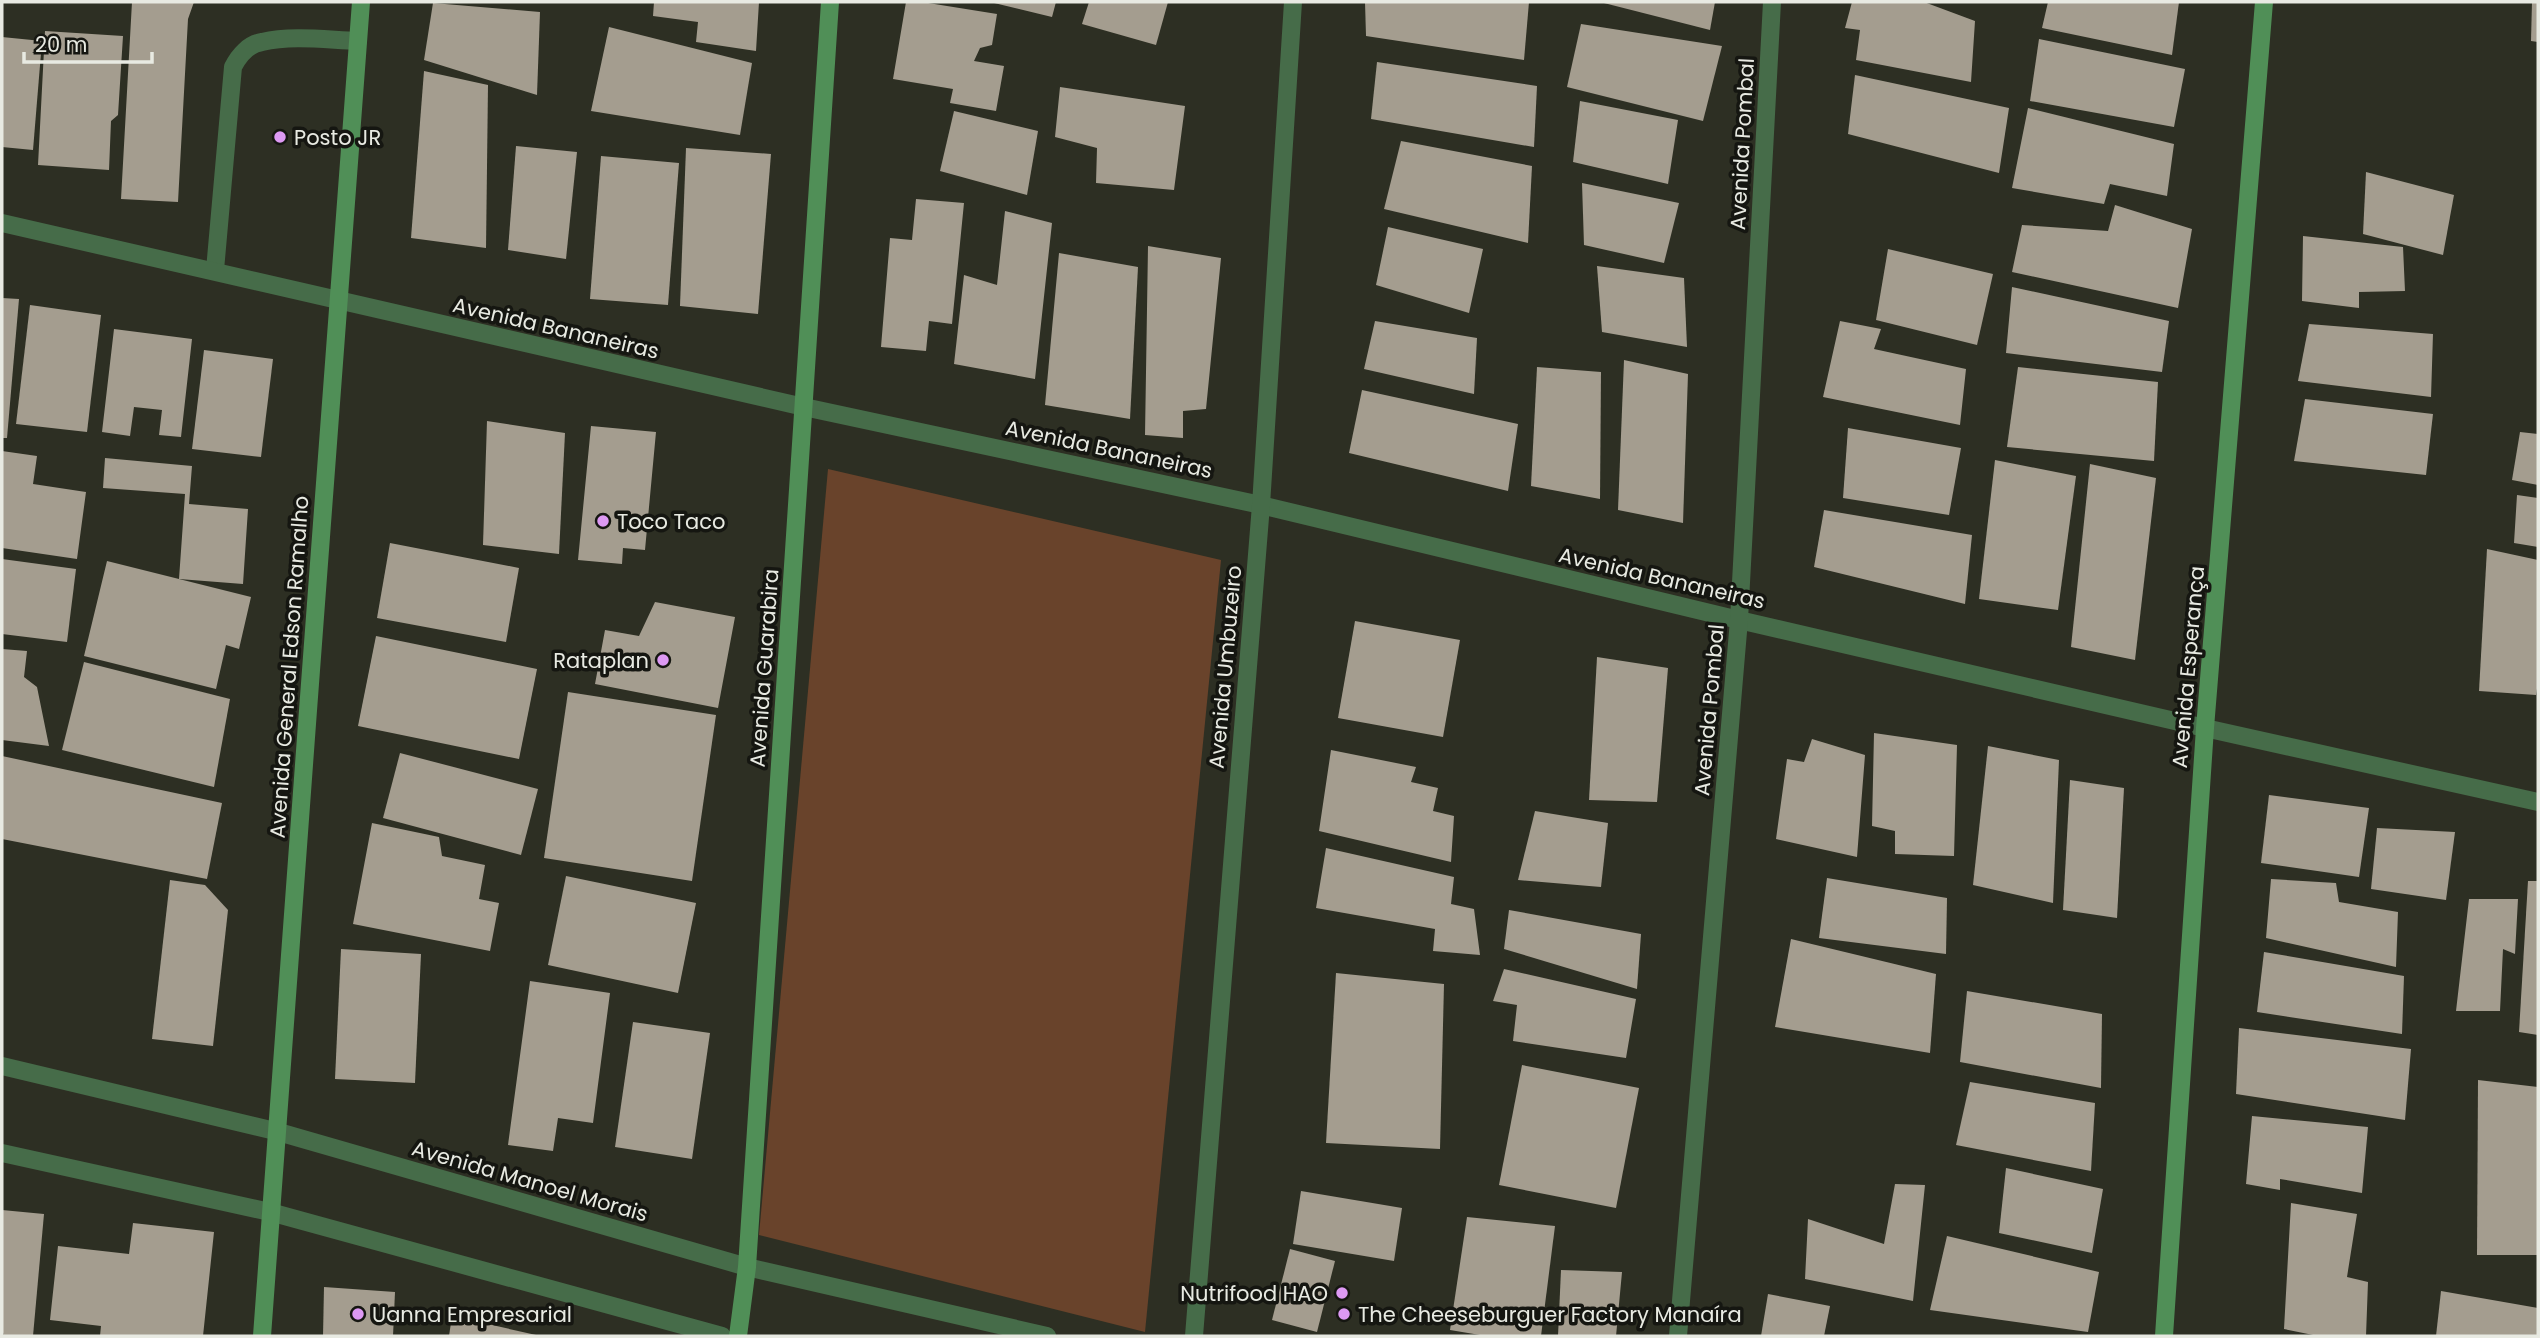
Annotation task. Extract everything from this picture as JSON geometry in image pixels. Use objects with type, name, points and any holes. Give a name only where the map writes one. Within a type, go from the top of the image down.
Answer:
[{"type":"main road","name":"Avenida General Edson Ramalho","points":[[262,1336],[275,1131],[361,2]]},
{"type":"main road","name":"Avenida Guarabira","points":[[737,1336],[747,1267],[830,2]]},
{"type":"main road","name":"Avenida Esperança","points":[[2164,1336],[2205,728],[2264,2]]},
{"type":"street","name":"Avenida Umbuzeiro","points":[[1194,1336],[1261,505],[1293,2]]},
{"type":"street","name":"Avenida Pombal","points":[[1678,1336],[1740,620],[1772,2]]},
{"type":"street","points":[[215,270],[233,67],[237,58],[246,49],[260,42],[305,39],[358,41]]},
{"type":"street","name":"Avenida Bananeiras","points":[[2,223],[804,407],[1261,505],[1740,620],[2538,802]]},
{"type":"street","name":"Avenida Manoel Morais","points":[[2,1066],[275,1131],[747,1267],[1047,1336]]},
{"type":"street","points":[[2,1153],[270,1212],[722,1336]]},
{"type":"shaded area","points":[[828,469],[1221,560],[1145,1332],[759,1235]]},
{"type":"building","points":[[132,2],[194,2],[188,19],[178,202],[121,199]]},
{"type":"building","points":[[654,2],[759,2],[756,51],[696,42],[698,22],[653,16]]},
{"type":"building","points":[[906,2],[997,14],[992,45],[980,48],[974,61],[1004,66],[996,111],[950,103],[953,89],[893,79]]},
{"type":"building","points":[[990,2],[1056,2],[1052,17]]},
{"type":"building","points":[[1089,2],[1168,2],[1156,45],[1082,24]]},
{"type":"building","points":[[1365,2],[1529,2],[1524,60],[1366,36]]},
{"type":"building","points":[[1600,2],[1715,2],[1710,30]]},
{"type":"building","points":[[1852,2],[1924,2],[1975,21],[1971,82],[1856,60],[1860,30],[1845,28]]},
{"type":"building","points":[[2048,2],[2179,2],[2172,55],[2042,28]]},
{"type":"building","points":[[2532,2],[2538,2],[2538,42],[2531,41]]},
{"type":"building","points":[[433,3],[540,12],[537,95],[424,60]]},
{"type":"building","points":[[1581,24],[1722,46],[1703,121],[1567,87]]},
{"type":"building","points":[[609,27],[752,63],[740,135],[591,111]]},
{"type":"building","points":[[45,31],[123,36],[118,115],[111,121],[109,170],[38,165]]},
{"type":"building","points":[[2,37],[42,41],[33,150],[2,147]]},
{"type":"building","points":[[2039,39],[2185,69],[2174,127],[2030,101]]},
{"type":"building","points":[[1377,62],[1537,86],[1534,147],[1371,119]]},
{"type":"building","points":[[424,71],[488,85],[486,248],[411,238]]},
{"type":"building","points":[[1855,75],[2009,108],[1999,173],[1848,134]]},
{"type":"building","points":[[1060,87],[1185,106],[1174,190],[1096,183],[1097,148],[1055,137]]},
{"type":"building","points":[[1580,101],[1678,120],[1668,184],[1573,162]]},
{"type":"building","points":[[2028,108],[2174,144],[2167,196],[2110,184],[2104,204],[2012,188]]},
{"type":"building","points":[[954,111],[1038,131],[1027,195],[940,171]]},
{"type":"building","points":[[1401,141],[1532,166],[1528,243],[1384,209]]},
{"type":"building","points":[[516,146],[577,152],[566,259],[508,250]]},
{"type":"building","points":[[686,148],[771,154],[758,314],[680,306]]},
{"type":"building","points":[[601,156],[679,163],[668,305],[590,299]]},
{"type":"building","points":[[2366,172],[2454,195],[2443,255],[2363,234]]},
{"type":"building","points":[[1582,183],[1679,203],[1664,263],[1584,245]]},
{"type":"building","points":[[916,199],[964,203],[952,324],[929,321],[926,351],[881,347],[890,238],[912,240]]},
{"type":"building","points":[[2115,205],[2192,229],[2178,308],[2012,272],[2022,225],[2108,231]]},
{"type":"building","points":[[1005,211],[1052,223],[1035,379],[954,364],[964,275],[997,285]]},
{"type":"building","points":[[1388,227],[1483,249],[1469,313],[1376,285]]},
{"type":"building","points":[[2303,236],[2403,247],[2405,291],[2359,292],[2359,308],[2302,301]]},
{"type":"building","points":[[1148,246],[1221,258],[1206,409],[1183,411],[1183,438],[1145,435]]},
{"type":"building","points":[[1888,249],[1993,274],[1977,345],[1876,320]]},
{"type":"building","points":[[1059,253],[1138,267],[1130,419],[1045,405]]},
{"type":"building","points":[[1597,266],[1684,278],[1687,347],[1602,332]]},
{"type":"building","points":[[2012,287],[2169,321],[2162,372],[2006,353]]},
{"type":"building","points":[[2,298],[19,299],[7,438],[2,438]]},
{"type":"building","points":[[30,305],[101,315],[87,432],[16,424]]},
{"type":"building","points":[[1375,321],[1477,338],[1474,394],[1364,369]]},
{"type":"building","points":[[1840,321],[1881,329],[1874,349],[1966,369],[1960,425],[1823,397]]},
{"type":"building","points":[[2309,324],[2433,334],[2431,397],[2298,381]]},
{"type":"building","points":[[114,329],[192,339],[181,437],[159,435],[162,410],[134,407],[130,436],[102,432]]},
{"type":"building","points":[[204,350],[273,359],[261,457],[192,449]]},
{"type":"building","points":[[1624,360],[1688,374],[1683,523],[1618,510]]},
{"type":"building","points":[[1537,367],[1601,372],[1600,499],[1531,486]]},
{"type":"building","points":[[2018,367],[2158,382],[2154,461],[2007,447]]},
{"type":"building","points":[[1362,390],[1518,424],[1508,491],[1349,453]]},
{"type":"building","points":[[2305,399],[2433,414],[2426,475],[2294,461]]},
{"type":"building","points":[[487,421],[565,433],[559,554],[483,545]]},
{"type":"building","points":[[591,426],[656,432],[645,550],[623,548],[622,564],[578,560]]},
{"type":"building","points":[[1848,428],[1961,448],[1949,515],[1843,498]]},
{"type":"building","points":[[2520,432],[2538,434],[2538,485],[2512,480]]},
{"type":"building","points":[[2,451],[37,456],[33,484],[86,492],[77,559],[2,548]]},
{"type":"building","points":[[105,458],[192,466],[189,504],[248,509],[243,584],[179,579],[185,494],[103,488]]},
{"type":"building","points":[[1995,460],[2076,476],[2058,610],[1979,599]]},
{"type":"building","points":[[2090,464],[2156,478],[2135,660],[2071,647]]},
{"type":"building","points":[[2517,495],[2538,498],[2538,547],[2514,543]]},
{"type":"building","points":[[1824,510],[1972,535],[1965,604],[1814,567]]},
{"type":"building","points":[[390,543],[519,568],[506,642],[377,618]]},
{"type":"building","points":[[2487,549],[2538,560],[2536,695],[2479,691]]},
{"type":"building","points":[[2,559],[76,569],[67,642],[2,634]]},
{"type":"building","points":[[107,561],[251,597],[239,649],[226,645],[216,689],[84,656]]},
{"type":"building","name":"Rataplan","points":[[655,602],[735,617],[718,708],[595,684],[605,630],[639,636]]},
{"type":"building","points":[[1355,621],[1460,640],[1443,737],[1338,718]]},
{"type":"building","points":[[376,636],[537,669],[519,759],[358,726]]},
{"type":"building","points":[[2,649],[27,651],[24,677],[37,687],[49,746],[2,740]]},
{"type":"building","points":[[1597,657],[1668,668],[1657,802],[1589,800]]},
{"type":"building","points":[[84,662],[230,699],[214,787],[62,750]]},
{"type":"building","points":[[568,692],[716,715],[692,881],[544,858]]},
{"type":"building","points":[[1874,733],[1957,745],[1954,856],[1895,854],[1895,831],[1872,826]]},
{"type":"building","points":[[1812,739],[1865,755],[1857,857],[1776,839],[1787,759],[1804,762]]},
{"type":"building","points":[[1988,746],[2059,760],[2053,903],[1973,885]]},
{"type":"building","points":[[1331,750],[1416,767],[1411,782],[1438,788],[1433,811],[1454,816],[1451,862],[1319,831]]},
{"type":"building","points":[[400,753],[538,789],[521,855],[383,818]]},
{"type":"building","points":[[2,756],[222,803],[207,879],[2,839]]},
{"type":"building","points":[[2070,780],[2124,788],[2117,918],[2063,910]]},
{"type":"building","points":[[2269,795],[2369,808],[2359,877],[2261,863]]},
{"type":"building","points":[[1535,811],[1608,823],[1601,887],[1518,880]]},
{"type":"building","points":[[372,823],[439,837],[442,856],[485,865],[479,899],[499,903],[490,951],[353,924]]},
{"type":"building","points":[[2377,828],[2455,832],[2446,900],[2371,889]]},
{"type":"building","points":[[1326,848],[1454,877],[1451,904],[1474,909],[1480,955],[1433,951],[1435,929],[1316,908]]},
{"type":"building","points":[[566,876],[696,903],[678,993],[548,965]]},
{"type":"building","points":[[1827,878],[1947,898],[1946,954],[1819,938]]},
{"type":"building","points":[[2271,879],[2336,883],[2339,902],[2398,912],[2396,967],[2266,938]]},
{"type":"building","points":[[170,880],[205,885],[228,910],[213,1046],[152,1039]]},
{"type":"building","points":[[2528,881],[2538,881],[2538,1035],[2519,1032]]},
{"type":"building","points":[[2469,899],[2518,899],[2515,954],[2503,949],[2500,1011],[2456,1011]]},
{"type":"building","points":[[1509,910],[1641,934],[1637,989],[1504,949]]},
{"type":"building","points":[[1791,939],[1936,974],[1930,1053],[1775,1027]]},
{"type":"building","points":[[341,949],[421,954],[415,1083],[335,1079]]},
{"type":"building","points":[[2264,952],[2404,976],[2402,1034],[2257,1012]]},
{"type":"building","points":[[1504,969],[1636,999],[1626,1058],[1513,1041],[1517,1005],[1493,1001]]},
{"type":"building","points":[[1336,973],[1444,984],[1440,1149],[1326,1143]]},
{"type":"building","points":[[530,981],[610,993],[593,1123],[558,1118],[553,1151],[508,1145]]},
{"type":"building","points":[[1967,991],[2102,1014],[2101,1088],[1960,1062]]},
{"type":"building","points":[[633,1022],[710,1033],[692,1159],[615,1147]]},
{"type":"building","points":[[2239,1028],[2411,1049],[2405,1120],[2236,1094]]},
{"type":"building","points":[[1522,1065],[1639,1088],[1616,1208],[1499,1185]]},
{"type":"building","points":[[2478,1080],[2538,1087],[2538,1255],[2477,1255]]},
{"type":"building","points":[[1970,1082],[2095,1103],[2091,1171],[1956,1145]]},
{"type":"building","points":[[2252,1116],[2368,1127],[2362,1193],[2280,1179],[2280,1190],[2246,1184]]},
{"type":"building","points":[[2006,1168],[2103,1189],[2092,1253],[1999,1233]]},
{"type":"building","points":[[1895,1184],[1925,1185],[1913,1301],[1805,1279],[1808,1219],[1884,1244]]},
{"type":"building","points":[[1301,1191],[1402,1208],[1394,1261],[1293,1244]]},
{"type":"building","points":[[2291,1203],[2357,1214],[2347,1277],[2368,1282],[2366,1336],[2318,1336],[2284,1329]]},
{"type":"building","points":[[2,1210],[44,1214],[33,1336],[4,1336],[2,1329]]},
{"type":"building","points":[[1467,1217],[1555,1226],[1541,1336],[1486,1336],[1450,1330]]},
{"type":"building","points":[[133,1223],[214,1232],[203,1336],[100,1336],[101,1326],[50,1320],[58,1246],[129,1254]]},
{"type":"building","points":[[1947,1236],[2099,1272],[2088,1332],[1930,1310]]},
{"type":"building","points":[[1290,1249],[1335,1261],[1317,1332],[1272,1320]]},
{"type":"building","points":[[1561,1270],[1622,1272],[1616,1336],[1558,1336]]},
{"type":"building","name":"Uanna Empresarial","points":[[324,1287],[395,1292],[393,1336],[323,1336]]},
{"type":"building","points":[[2441,1291],[2538,1308],[2538,1336],[2436,1336]]},
{"type":"building","points":[[1768,1294],[1830,1306],[1824,1336],[1761,1336]]},
{"type":"building","points":[[452,1316],[536,1335],[536,1336],[449,1336]]},
{"type":"place","name":"Posto JR","points":[[280,137]]},
{"type":"place","name":"Toco Taco","points":[[603,521]]},
{"type":"place","name":"Rataplan","points":[[663,660]]},
{"type":"place","name":"Nutrifood HAO","points":[[1342,1293]]},
{"type":"place","name":"Uanna Empresarial","points":[[358,1314]]},
{"type":"place","name":"The Cheeseburguer Factory Manaíra","points":[[1344,1314]]}]
